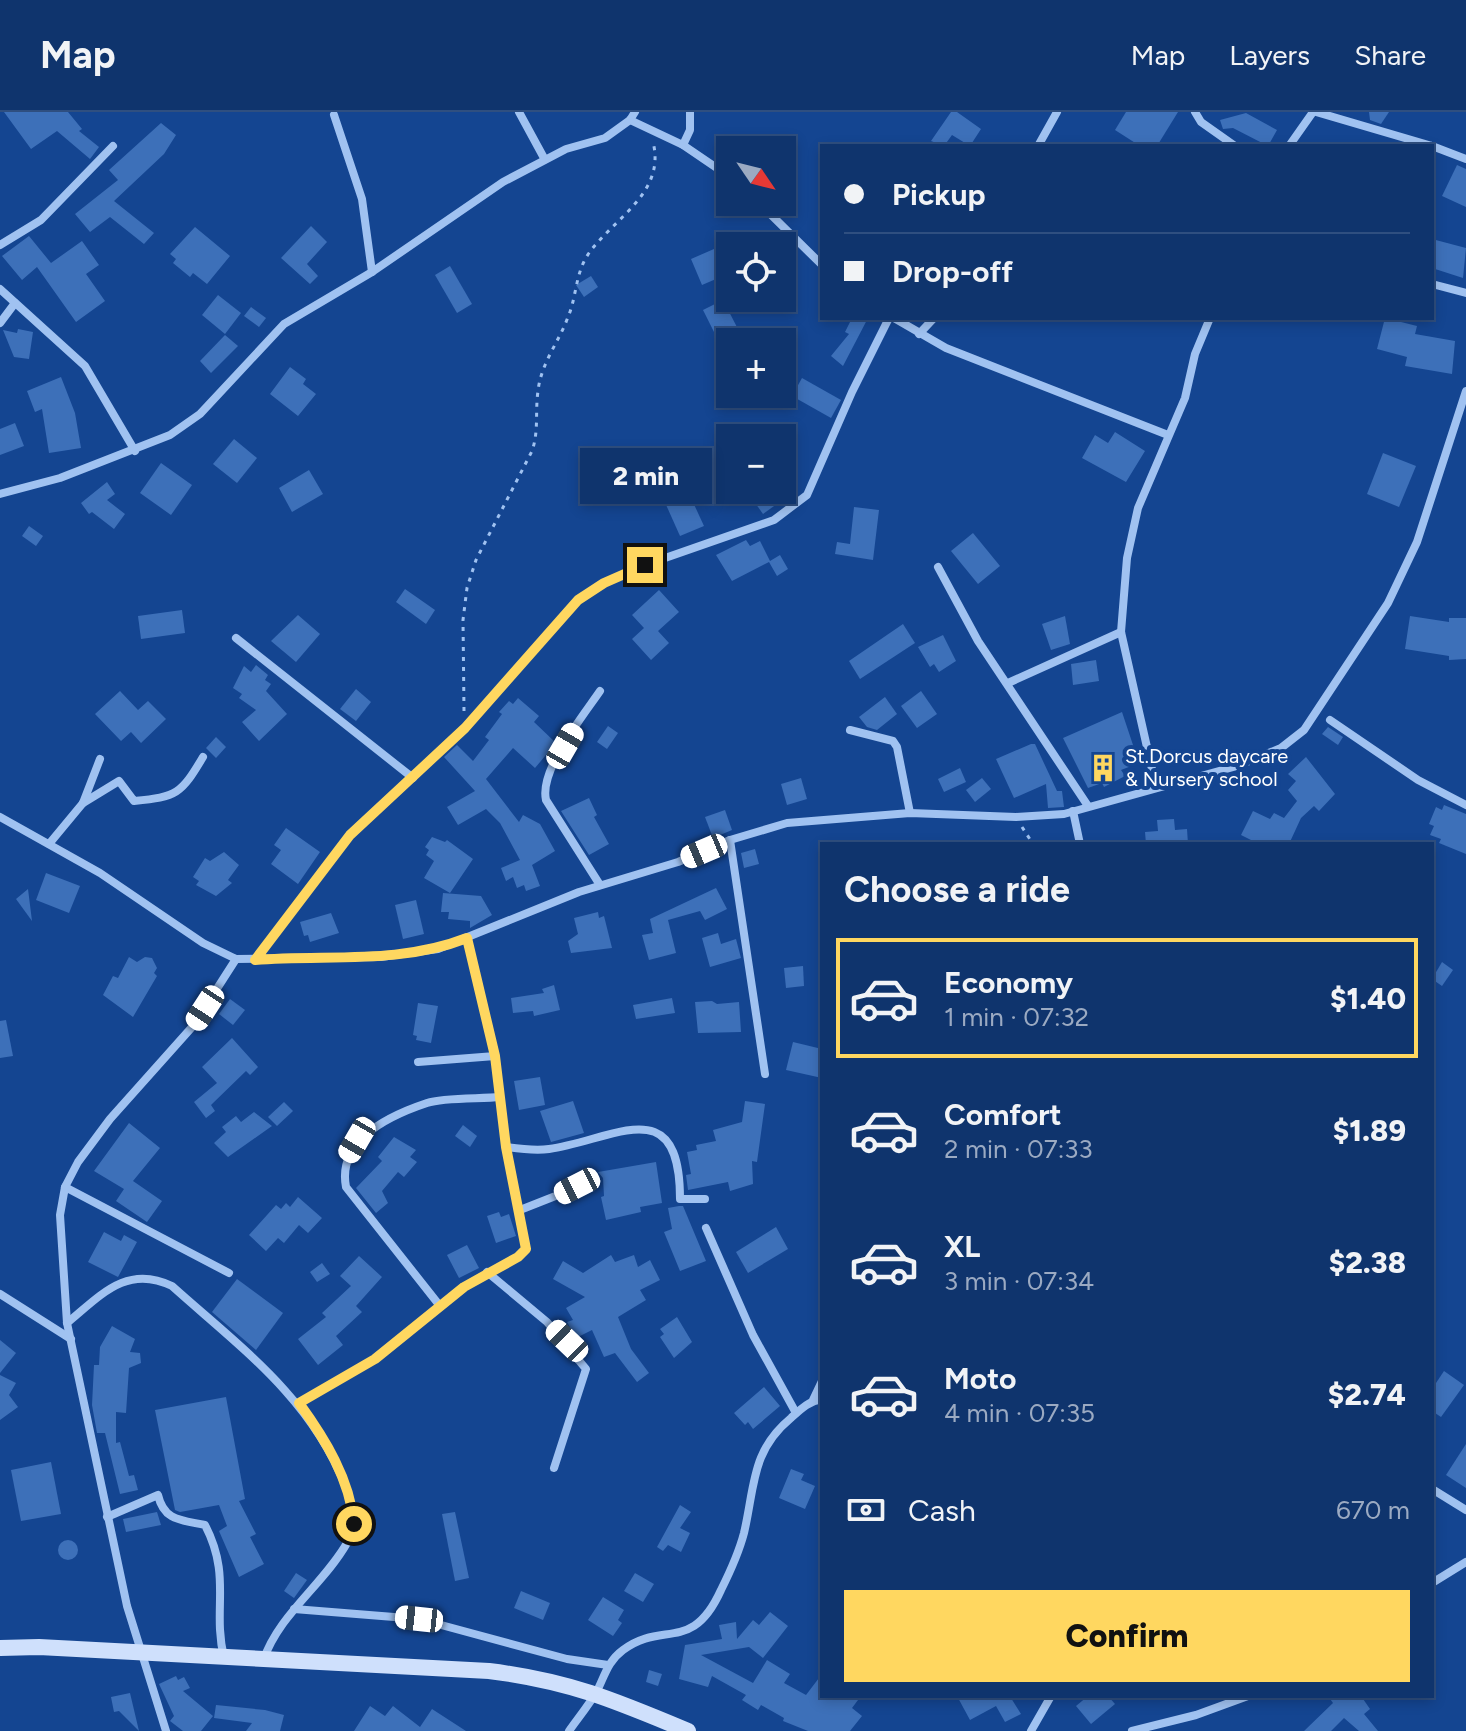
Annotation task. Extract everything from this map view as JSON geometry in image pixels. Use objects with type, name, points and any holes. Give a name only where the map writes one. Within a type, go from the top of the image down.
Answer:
[{"type":"street","points":[[519,112],[544,158]]},
{"type":"street","points":[[683,145],[690,130],[690,112]]},
{"type":"street","points":[[1039,144],[1057,112]]},
{"type":"street","points":[[1195,112],[1201,122],[1232,144]]},
{"type":"street","points":[[1290,144],[1314,112],[1425,144]]},
{"type":"street","points":[[334,115],[362,199],[372,272]]},
{"type":"street","points":[[0,494],[135,451],[170,435],[200,414],[284,324],[372,272],[503,182],[544,158],[605,138],[633,116],[716,167]]},
{"type":"street","points":[[0,245],[41,220],[113,146]]},
{"type":"street","points":[[1434,147],[1466,159]]},
{"type":"street","points":[[772,216],[820,263]]},
{"type":"street","points":[[1434,285],[1466,293]]},
{"type":"street","points":[[0,289],[85,366],[135,451]]},
{"type":"street","points":[[0,323],[15,303]]},
{"type":"street","points":[[255,960],[350,835],[465,728],[578,600],[604,583],[645,565],[774,520],[797,506],[815,482],[852,392],[891,320]]},
{"type":"street","points":[[895,320],[919,334],[1168,435]]},
{"type":"street","points":[[919,334],[932,320]]},
{"type":"street","points":[[1156,787],[1121,632],[1127,558],[1138,508],[1185,398],[1195,354],[1209,320]]},
{"type":"street","points":[[0,817],[100,873],[203,943],[236,959],[396,956],[438,949],[600,885],[678,862],[730,840],[787,823],[910,813],[1016,817],[1073,811],[1237,766],[1281,748],[1304,730],[1404,574],[1466,391]]},
{"type":"street","points":[[938,567],[978,641],[1088,806]]},
{"type":"street","points":[[1008,683],[1121,632]]},
{"type":"street","points":[[236,638],[413,778]]},
{"type":"street","points":[[600,691],[549,773],[544,791],[546,800],[600,885]]},
{"type":"street","points":[[1330,720],[1418,780],[1466,805]]},
{"type":"street","points":[[850,730],[893,741],[897,747],[910,813]]},
{"type":"street","points":[[83,803],[119,781],[134,801],[172,796],[182,791],[203,757]]},
{"type":"street","points":[[49,844],[83,803],[100,759]]},
{"type":"street","points":[[1073,811],[1080,842]]},
{"type":"street","points":[[730,840],[765,1074]]},
{"type":"street","points":[[299,1403],[375,1359],[440,1306],[526,1249],[506,1147],[495,1056],[467,938]]},
{"type":"street","points":[[166,1731],[127,1606],[67,1323],[60,1215],[65,1187],[78,1162],[110,1119],[193,1026],[236,959]]},
{"type":"street","points":[[418,1062],[495,1056]]},
{"type":"street","points":[[440,1306],[346,1187],[343,1172],[357,1140],[381,1124],[428,1102],[500,1097]]},
{"type":"street","points":[[506,1147],[548,1150],[618,1130],[660,1134],[672,1147],[680,1199],[705,1199]]},
{"type":"street","points":[[520,1210],[596,1180]]},
{"type":"street","points":[[65,1187],[229,1273]]},
{"type":"street","points":[[706,1228],[753,1335],[796,1413]]},
{"type":"street","points":[[487,1272],[567,1341],[586,1369],[554,1468]]},
{"type":"street","points":[[67,1323],[125,1281],[141,1276],[172,1286],[299,1403],[334,1459],[352,1505],[354,1524],[347,1543],[294,1609],[268,1646],[262,1662]]},
{"type":"street","points":[[0,1294],[71,1340]]},
{"type":"street","points":[[569,1731],[597,1692],[608,1665],[638,1641],[689,1632],[706,1615],[720,1593],[743,1536],[764,1445],[796,1413],[817,1400]]},
{"type":"street","points":[[1434,1490],[1466,1510]]},
{"type":"street","points":[[107,1517],[158,1495],[161,1509],[169,1518],[205,1525],[220,1561],[223,1607],[219,1635],[224,1658]]},
{"type":"street","points":[[1434,1582],[1466,1562]]},
{"type":"street","points":[[294,1609],[419,1619],[567,1659],[608,1665]]},
{"type":"street","points":[[0,1648],[489,1671],[549,1679],[597,1692],[688,1731]]},
{"type":"street","points":[[1031,1731],[1050,1698]]},
{"type":"street","points":[[1132,1731],[1196,1715],[1243,1698]]},
{"type":"path","points":[[465,728],[463,620],[472,574],[537,437],[541,375],[568,318],[579,269],[599,241],[638,200],[652,178],[655,153],[649,127]]},
{"type":"path","points":[[1016,817],[1032,842]]},
{"type":"building","points":[[4,112],[68,112],[82,129],[79,131],[99,147],[90,159],[57,131],[31,149]]},
{"type":"building","points":[[951,112],[957,112],[981,129],[971,144],[952,135],[945,144],[931,141]]},
{"type":"building","points":[[1126,112],[1178,112],[1158,144],[1137,144],[1115,130]]},
{"type":"building","points":[[1369,112],[1389,112],[1381,124],[1370,120]]},
{"type":"building","points":[[1246,113],[1277,130],[1269,144],[1264,144],[1233,128],[1223,129],[1220,120]]},
{"type":"building","points":[[161,123],[176,135],[164,154],[114,201],[154,233],[144,244],[110,217],[90,232],[75,214],[118,180],[109,170]]},
{"type":"building","points":[[1457,165],[1466,169],[1466,207],[1442,196]]},
{"type":"building","points":[[311,226],[327,242],[307,264],[318,276],[310,284],[281,258]]},
{"type":"building","points":[[195,227],[230,256],[207,284],[193,273],[190,277],[173,263],[176,259],[170,254]]},
{"type":"building","points":[[29,236],[51,263],[82,241],[99,265],[86,274],[105,301],[76,322],[37,267],[22,280],[2,256]]},
{"type":"building","points":[[1434,240],[1466,248],[1463,278],[1434,269]]},
{"type":"building","points":[[716,248],[716,279],[702,285],[691,259]]},
{"type":"building","points":[[450,266],[472,304],[457,313],[435,275]]},
{"type":"building","points":[[591,276],[598,287],[584,297],[576,285]]},
{"type":"building","points":[[218,295],[241,313],[225,334],[202,315]]},
{"type":"building","points":[[716,304],[716,312],[729,312],[737,328],[716,328],[716,336],[703,310]]},
{"type":"building","points":[[251,307],[266,318],[259,327],[244,316]]},
{"type":"building","points":[[851,320],[867,320],[843,366],[831,356],[849,334],[845,332]]},
{"type":"building","points":[[1384,320],[1417,326],[1415,334],[1455,341],[1452,374],[1405,366],[1407,357],[1377,349]]},
{"type":"building","points":[[18,329],[33,332],[29,359],[14,357],[3,330],[17,333]]},
{"type":"building","points":[[225,335],[238,346],[211,373],[200,361]]},
{"type":"building","points":[[290,367],[306,379],[303,384],[316,394],[298,416],[270,394]]},
{"type":"building","points":[[61,377],[75,413],[81,448],[49,453],[42,409],[35,412],[27,391]]},
{"type":"building","points":[[802,378],[841,400],[831,418],[796,398],[796,389]]},
{"type":"building","points":[[15,423],[24,446],[0,455],[0,429]]},
{"type":"building","points":[[1115,432],[1145,451],[1126,482],[1082,458],[1095,435],[1108,443]]},
{"type":"building","points":[[234,439],[257,458],[237,483],[213,464]]},
{"type":"building","points":[[1383,453],[1416,466],[1399,507],[1367,494]]},
{"type":"building","points":[[161,463],[192,485],[171,515],[140,493]]},
{"type":"building","points":[[309,470],[323,494],[292,512],[279,488]]},
{"type":"building","points":[[107,482],[115,494],[107,500],[125,514],[114,529],[92,512],[89,514],[81,503]]},
{"type":"building","points":[[686,487],[704,526],[680,536],[663,498]]},
{"type":"building","points":[[756,504],[777,504],[763,514]]},
{"type":"building","points":[[854,507],[879,510],[873,560],[835,554],[837,542],[850,544]]},
{"type":"building","points":[[29,526],[43,536],[36,546],[22,536]]},
{"type":"building","points":[[973,533],[1000,566],[978,584],[951,551]]},
{"type":"building","points":[[746,540],[750,546],[760,541],[770,561],[780,555],[788,569],[777,576],[769,562],[732,581],[716,555]]},
{"type":"building","points":[[405,589],[435,610],[426,624],[396,602]]},
{"type":"building","points":[[659,590],[679,612],[658,631],[669,643],[651,660],[632,639],[644,628],[632,615]]},
{"type":"building","points":[[182,610],[185,633],[141,639],[138,616]]},
{"type":"building","points":[[298,615],[320,634],[296,662],[271,641]]},
{"type":"building","points":[[1065,616],[1070,644],[1051,650],[1042,624]]},
{"type":"building","points":[[1410,616],[1449,622],[1449,618],[1466,618],[1466,659],[1449,660],[1449,656],[1405,649]]},
{"type":"building","points":[[903,624],[915,643],[860,679],[849,661]]},
{"type":"building","points":[[943,635],[956,661],[939,672],[934,664],[930,667],[918,647]]},
{"type":"building","points":[[1096,660],[1099,681],[1073,685],[1071,664]]},
{"type":"building","points":[[256,665],[268,675],[265,680],[271,684],[266,691],[287,714],[259,741],[242,722],[256,710],[239,698],[242,694],[233,688],[244,666],[251,672]]},
{"type":"building","points":[[356,689],[371,702],[356,721],[340,709]]},
{"type":"building","points":[[120,691],[138,710],[148,701],[166,719],[141,743],[131,732],[121,741],[95,714]]},
{"type":"building","points":[[921,691],[937,714],[917,728],[901,706]]},
{"type":"building","points":[[885,697],[897,714],[877,730],[867,727],[859,717]]},
{"type":"building","points":[[518,698],[539,716],[534,722],[556,743],[535,768],[513,748],[486,779],[519,822],[523,815],[540,824],[555,851],[532,865],[540,886],[526,891],[524,885],[517,888],[513,877],[506,881],[501,868],[520,860],[500,823],[486,809],[458,825],[447,807],[475,791],[444,757],[457,745],[473,761],[489,740],[485,737],[502,714],[499,712],[509,701],[513,704]]},
{"type":"building","points":[[1122,712],[1139,763],[1121,770],[1125,776],[1104,787],[1102,783],[1088,788],[1063,738]]},
{"type":"building","points":[[608,726],[618,733],[607,749],[597,742]]},
{"type":"building","points":[[1328,727],[1343,737],[1338,745],[1322,734]]},
{"type":"building","points":[[216,737],[226,747],[216,758],[206,748]]},
{"type":"building","points":[[1035,744],[1057,791],[1062,791],[1064,807],[1048,808],[1046,784],[1014,798],[996,759]]},
{"type":"building","points":[[1306,757],[1335,794],[1319,811],[1314,806],[1301,818],[1290,842],[1255,842],[1241,835],[1253,811],[1270,819],[1274,813],[1284,818],[1297,801],[1288,790],[1296,781],[1288,774]]},
{"type":"building","points":[[960,768],[966,782],[944,792],[938,779]]},
{"type":"building","points":[[801,778],[807,799],[787,805],[781,784]]},
{"type":"building","points":[[982,778],[991,789],[975,802],[966,790]]},
{"type":"building","points":[[589,798],[597,815],[594,817],[609,844],[589,855],[561,811]]},
{"type":"building","points":[[1444,805],[1466,814],[1466,854],[1439,843],[1441,839],[1430,835],[1434,826],[1429,824],[1436,807],[1442,810]]},
{"type":"building","points":[[725,810],[732,830],[713,838],[705,817]]},
{"type":"building","points":[[1174,819],[1175,830],[1187,829],[1188,842],[1146,842],[1145,832],[1158,831],[1157,820]]},
{"type":"building","points":[[286,828],[320,852],[298,884],[271,864],[281,850],[274,845]]},
{"type":"building","points":[[432,837],[447,840],[473,859],[450,893],[424,878],[434,861],[426,855],[429,850],[425,847]]},
{"type":"building","points":[[755,849],[759,864],[744,868],[741,853]]},
{"type":"building","points":[[224,852],[239,865],[228,880],[232,883],[216,896],[196,885],[199,881],[193,877],[205,858],[210,861]]},
{"type":"building","points":[[46,873],[80,886],[69,913],[36,900]]},
{"type":"building","points":[[716,888],[727,909],[705,920],[700,911],[668,920],[676,953],[649,960],[642,935],[653,933],[650,919]]},
{"type":"building","points":[[28,889],[32,921],[16,899]]},
{"type":"building","points":[[443,893],[481,896],[492,915],[470,928],[470,921],[448,919],[449,912],[441,912]]},
{"type":"building","points":[[416,900],[424,934],[403,939],[395,905]]},
{"type":"building","points":[[598,912],[599,918],[604,916],[612,948],[571,953],[568,941],[578,934],[574,918]]},
{"type":"building","points":[[331,913],[339,933],[310,942],[308,935],[304,936],[300,922]]},
{"type":"building","points":[[718,933],[721,944],[736,939],[741,958],[710,967],[702,938]]},
{"type":"building","points":[[129,957],[137,962],[145,957],[152,958],[157,968],[154,973],[157,976],[133,1017],[103,995],[113,976],[118,978]]},
{"type":"building","points":[[1442,962],[1453,970],[1442,986],[1434,980]]},
{"type":"building","points":[[803,966],[804,986],[786,988],[784,968]]},
{"type":"building","points":[[554,985],[560,1010],[534,1016],[533,1011],[513,1013],[511,998],[544,993],[542,989]]},
{"type":"building","points":[[672,998],[675,1013],[636,1019],[633,1005]]},
{"type":"building","points":[[230,999],[245,1010],[233,1025],[219,1014]]},
{"type":"building","points":[[712,1001],[717,1004],[739,1002],[741,1032],[698,1033],[695,1002]]},
{"type":"building","points":[[418,1003],[438,1006],[431,1043],[416,1040],[417,1036],[413,1035]]},
{"type":"building","points":[[6,1020],[13,1056],[0,1058],[0,1021]]},
{"type":"building","points":[[232,1038],[258,1067],[250,1075],[246,1071],[211,1105],[215,1111],[206,1118],[194,1102],[217,1083],[202,1067]]},
{"type":"building","points":[[793,1042],[820,1049],[820,1078],[786,1070]]},
{"type":"building","points":[[540,1077],[545,1105],[519,1110],[514,1081]]},
{"type":"building","points":[[573,1101],[584,1133],[551,1142],[540,1111]]},
{"type":"building","points":[[745,1101],[765,1104],[757,1162],[752,1161],[753,1184],[730,1191],[728,1182],[688,1190],[686,1175],[691,1174],[687,1152],[697,1150],[696,1145],[716,1141],[713,1130],[742,1122]]},
{"type":"building","points":[[284,1102],[293,1111],[277,1126],[268,1117]]},
{"type":"building","points":[[254,1112],[272,1126],[228,1157],[214,1143],[226,1132],[222,1127],[236,1116],[241,1122]]},
{"type":"building","points":[[129,1123],[160,1148],[133,1181],[162,1201],[147,1222],[116,1201],[124,1189],[94,1171]]},
{"type":"building","points":[[463,1125],[477,1136],[470,1147],[455,1136]]},
{"type":"building","points":[[394,1137],[416,1150],[410,1157],[417,1162],[404,1177],[398,1172],[382,1191],[388,1203],[376,1213],[356,1188],[382,1161],[378,1157]]},
{"type":"building","points":[[656,1162],[662,1203],[640,1207],[641,1212],[606,1220],[601,1197],[604,1196],[603,1178],[598,1172]]},
{"type":"building","points":[[298,1197],[322,1218],[308,1233],[299,1225],[284,1243],[278,1238],[266,1251],[249,1235],[276,1205],[281,1209],[286,1203],[290,1207]]},
{"type":"building","points":[[683,1206],[706,1261],[680,1271],[664,1232],[672,1229],[668,1208]]},
{"type":"building","points":[[499,1212],[501,1217],[509,1214],[516,1236],[496,1243],[487,1216]]},
{"type":"building","points":[[776,1227],[788,1249],[748,1273],[736,1252]]},
{"type":"building","points":[[104,1232],[121,1241],[124,1235],[137,1242],[118,1277],[88,1262]]},
{"type":"building","points":[[467,1245],[479,1268],[459,1278],[447,1255]]},
{"type":"building","points":[[611,1255],[615,1262],[634,1255],[638,1267],[650,1260],[660,1280],[640,1290],[646,1300],[618,1317],[631,1349],[649,1373],[637,1382],[615,1353],[604,1357],[592,1330],[576,1338],[567,1322],[573,1320],[566,1308],[585,1297],[553,1279],[563,1261],[583,1273]]},
{"type":"building","points":[[359,1256],[382,1277],[356,1306],[362,1312],[336,1336],[343,1345],[318,1365],[298,1339],[326,1317],[322,1313],[351,1286],[340,1276]]},
{"type":"building","points":[[322,1263],[330,1274],[317,1282],[310,1272]]},
{"type":"building","points":[[237,1279],[283,1313],[256,1350],[212,1312]]},
{"type":"building","points":[[677,1317],[692,1342],[674,1358],[660,1337],[664,1334],[660,1329]]},
{"type":"building","points":[[112,1326],[135,1339],[130,1352],[140,1353],[141,1363],[129,1368],[126,1413],[116,1412],[116,1443],[120,1442],[129,1476],[134,1475],[138,1490],[120,1494],[105,1433],[97,1433],[92,1405],[94,1365],[99,1365],[100,1347]]},
{"type":"building","points":[[0,1340],[16,1353],[0,1373]]},
{"type":"building","points":[[1444,1371],[1464,1385],[1441,1417],[1434,1412],[1434,1386]]},
{"type":"building","points":[[0,1375],[16,1383],[9,1395],[18,1407],[0,1420]]},
{"type":"building","points":[[764,1387],[780,1406],[753,1429],[734,1413]]},
{"type":"building","points":[[226,1397],[245,1499],[239,1501],[256,1534],[250,1537],[264,1564],[239,1577],[219,1531],[227,1526],[219,1505],[180,1512],[175,1510],[155,1410]]},
{"type":"building","points":[[1466,1444],[1466,1488],[1446,1475]]},
{"type":"building","points":[[51,1462],[61,1514],[21,1521],[11,1470]]},
{"type":"building","points":[[791,1469],[804,1474],[801,1480],[815,1486],[805,1509],[779,1498]]},
{"type":"building","points":[[680,1505],[691,1512],[680,1528],[690,1533],[681,1552],[668,1545],[663,1551],[657,1547]]},
{"type":"building","points":[[157,1512],[161,1525],[126,1532],[123,1519]]},
{"type":"building","points":[[455,1512],[469,1578],[455,1581],[442,1514]]},
{"type":"building","points":[[68,1540],[75,1543],[78,1550],[75,1557],[68,1560],[61,1557],[58,1550],[61,1543]]},
{"type":"building","points":[[296,1573],[307,1580],[294,1598],[284,1591]]},
{"type":"building","points":[[635,1573],[654,1584],[643,1602],[624,1591]]},
{"type":"building","points":[[521,1591],[550,1603],[543,1620],[514,1608]]},
{"type":"building","points":[[603,1597],[624,1610],[618,1620],[622,1623],[613,1636],[588,1620]]},
{"type":"building","points":[[770,1612],[788,1626],[763,1658],[749,1647],[701,1655],[753,1683],[767,1660],[790,1674],[784,1683],[806,1695],[820,1677],[820,1698],[860,1698],[852,1708],[862,1716],[850,1731],[808,1731],[783,1721],[784,1718],[761,1705],[758,1710],[742,1700],[746,1695],[712,1676],[708,1687],[679,1679],[685,1645],[722,1639],[719,1625],[736,1622],[737,1639],[753,1620],[759,1625]]},
{"type":"building","points":[[649,1670],[662,1674],[658,1686],[646,1682]]},
{"type":"building","points":[[176,1676],[178,1680],[184,1677],[190,1688],[183,1691],[213,1716],[201,1731],[183,1731],[170,1721],[174,1716],[159,1684]]},
{"type":"building","points":[[130,1693],[139,1731],[119,1711],[114,1712],[111,1697]]},
{"type":"building","points":[[958,1698],[1011,1698],[1021,1714],[1005,1722],[996,1706],[970,1720]]},
{"type":"building","points":[[1086,1698],[1110,1698],[1115,1704],[1091,1724],[1076,1706]]},
{"type":"building","points":[[1329,1698],[1362,1698],[1370,1709],[1364,1714],[1378,1731],[1359,1731],[1344,1718],[1331,1731],[1304,1731],[1333,1703]]},
{"type":"building","points":[[216,1705],[284,1715],[280,1731],[246,1731],[252,1723],[214,1718]]},
{"type":"building","points":[[370,1706],[385,1716],[393,1706],[420,1727],[432,1709],[466,1731],[354,1731]]},
{"type":"place","name":"St.Dorcus daycare & Nursery school","points":[[1103,768]]},
{"type":"route","points":[[354,1524],[352,1505],[334,1459],[299,1403],[375,1359],[464,1287],[518,1257],[526,1249],[506,1147],[495,1056],[467,938],[438,949],[396,956],[255,960],[350,835],[465,728],[578,600],[604,583],[645,565]]}]
